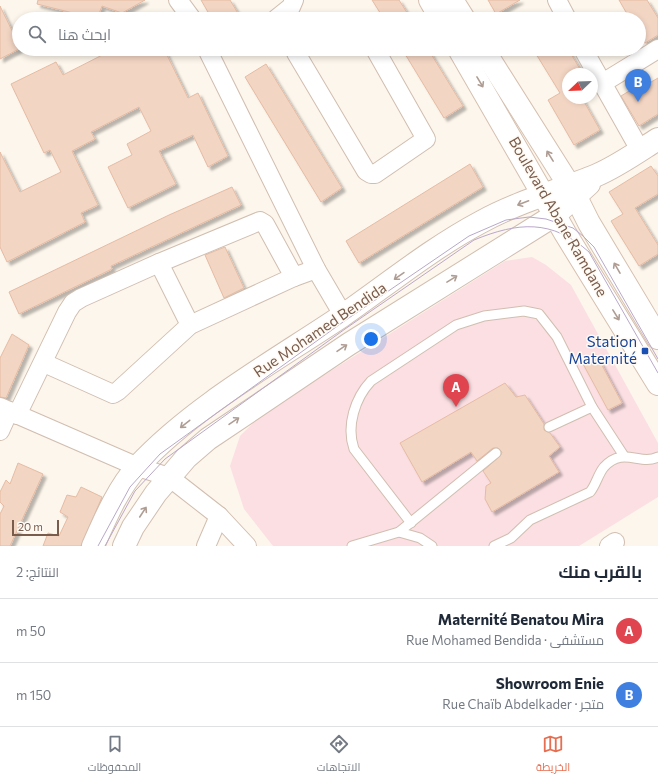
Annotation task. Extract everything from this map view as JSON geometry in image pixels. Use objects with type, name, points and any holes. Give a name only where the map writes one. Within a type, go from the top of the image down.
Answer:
[{"type":"street","points":[[178,0],[187,12]]},
{"type":"street","points":[[285,12],[292,7],[294,0]]},
{"type":"street","points":[[430,0],[437,12]]},
{"type":"street","points":[[452,0],[460,12]]},
{"type":"street","points":[[557,0],[563,12]]},
{"type":"street","points":[[602,84],[658,49]]},
{"type":"street","points":[[215,56],[316,269],[343,315]]},
{"type":"street","points":[[300,56],[366,171],[371,174],[387,166],[426,139],[379,56]]},
{"type":"street","name":"Boulevard Abane Ramdane","points":[[463,56],[555,215],[564,234],[658,384]]},
{"type":"street","name":"Boulevard Abane Ramdane","points":[[487,56],[572,191],[658,338]]},
{"type":"street","points":[[587,56],[640,150]]},
{"type":"street","points":[[124,546],[133,527],[156,493],[186,458],[208,439],[349,344],[555,215],[572,191],[658,139]]},
{"type":"street","name":"Rue Mohamed Bendida","points":[[93,546],[107,515],[125,483],[138,467],[183,425],[218,399],[343,315],[425,257],[481,221],[543,195],[572,191]]},
{"type":"street","points":[[0,431],[9,411],[44,363],[67,312],[73,303],[81,298],[159,263],[261,221],[294,277]]},
{"type":"street","points":[[159,263],[190,325]]},
{"type":"street","points":[[44,363],[113,394],[190,325],[294,277],[316,269]]},
{"type":"street","points":[[9,411],[138,467],[169,477],[219,516],[246,546]]},
{"type":"street","points":[[206,546],[219,516]]},
{"type":"lane","points":[[411,523],[354,449],[352,441],[354,411],[363,390],[371,382],[456,325],[484,316],[524,311],[539,314],[557,337],[592,407],[624,456]]},
{"type":"lane","points":[[549,427],[592,407]]},
{"type":"lane","points":[[352,546],[400,532],[496,453]]},
{"type":"lane","points":[[494,546],[512,538],[530,520],[590,492],[596,486],[603,468],[624,456],[649,460],[658,457]]},
{"type":"lane","points":[[400,532],[420,538],[432,546]]},
{"type":"shaded area","points":[[532,257],[546,265],[571,285],[658,443],[658,497],[579,546],[273,546],[244,509],[230,466],[240,436],[261,415],[505,261]]},
{"type":"building","points":[[38,0],[145,0],[124,12],[119,12],[102,6],[100,12],[69,12],[37,4]]},
{"type":"building","points":[[201,0],[230,0],[237,12],[208,12]]},
{"type":"building","points":[[372,0],[399,0],[407,12],[380,12]]},
{"type":"building","points":[[488,0],[520,0],[499,12],[495,12]]},
{"type":"building","points":[[619,0],[647,0],[658,18],[658,35],[646,42],[646,12],[626,12]]},
{"type":"building","points":[[0,6],[12,31],[12,53],[0,59]]},
{"type":"building","points":[[100,56],[167,56],[188,98],[198,93],[228,156],[208,167],[193,135],[159,151],[176,184],[128,208],[108,167],[132,155],[127,144],[151,131],[139,107],[91,132],[95,139],[72,151],[98,205],[81,213],[85,222],[7,262],[0,247],[0,152],[20,192],[61,172],[50,150],[44,153],[11,84],[56,62],[63,75]]},
{"type":"building","points":[[406,56],[432,56],[463,106],[444,118]]},
{"type":"building","points":[[537,56],[572,56],[579,68],[562,68],[562,104],[585,104],[600,130],[574,145],[548,100],[560,93]]},
{"type":"building","points":[[266,64],[342,188],[321,202],[245,77]]},
{"type":"building","points":[[658,78],[658,114],[639,126],[621,96],[644,82],[646,85]]},
{"type":"building","points":[[470,164],[483,187],[359,263],[346,241]]},
{"type":"building","points":[[651,166],[658,176],[658,194],[635,208],[658,245],[658,254],[639,266],[611,221],[623,214],[609,192]]},
{"type":"building","points":[[232,187],[241,205],[111,266],[112,269],[19,314],[9,292],[169,215]]},
{"type":"building","points":[[225,247],[244,288],[224,298],[205,255]]},
{"type":"building","points":[[12,334],[29,345],[6,398],[0,397],[0,358]]},
{"type":"building","points":[[596,354],[622,403],[608,410],[582,362]]},
{"type":"building","points":[[505,383],[516,397],[525,395],[544,424],[544,430],[550,433],[560,447],[549,456],[559,472],[492,512],[485,499],[486,486],[491,483],[483,471],[501,455],[502,452],[498,448],[493,448],[477,461],[471,452],[422,482],[400,443]]},
{"type":"building","points":[[18,463],[43,474],[10,546],[0,546],[0,514],[4,506],[0,502],[0,492],[6,480],[10,484]]},
{"type":"building","points":[[81,487],[102,497],[81,546],[43,546],[48,533],[59,536],[68,517],[60,512],[67,495],[76,497]]},
{"type":"tram line","points":[[98,546],[130,487],[160,454],[343,322],[469,236],[506,220],[529,217],[546,219],[573,228],[583,236],[594,247],[658,359]]},
{"type":"tram line","points":[[105,546],[135,491],[165,459],[345,329],[474,240],[490,234],[520,227],[548,229],[575,241],[589,252],[658,373]]},
{"type":"place","name":"Showroom Enie","points":[[638,102]]},
{"type":"place","name":"Station Maternité","points":[[645,351]]},
{"type":"place","name":"Maternité Benatou Mira","points":[[456,407]]}]
